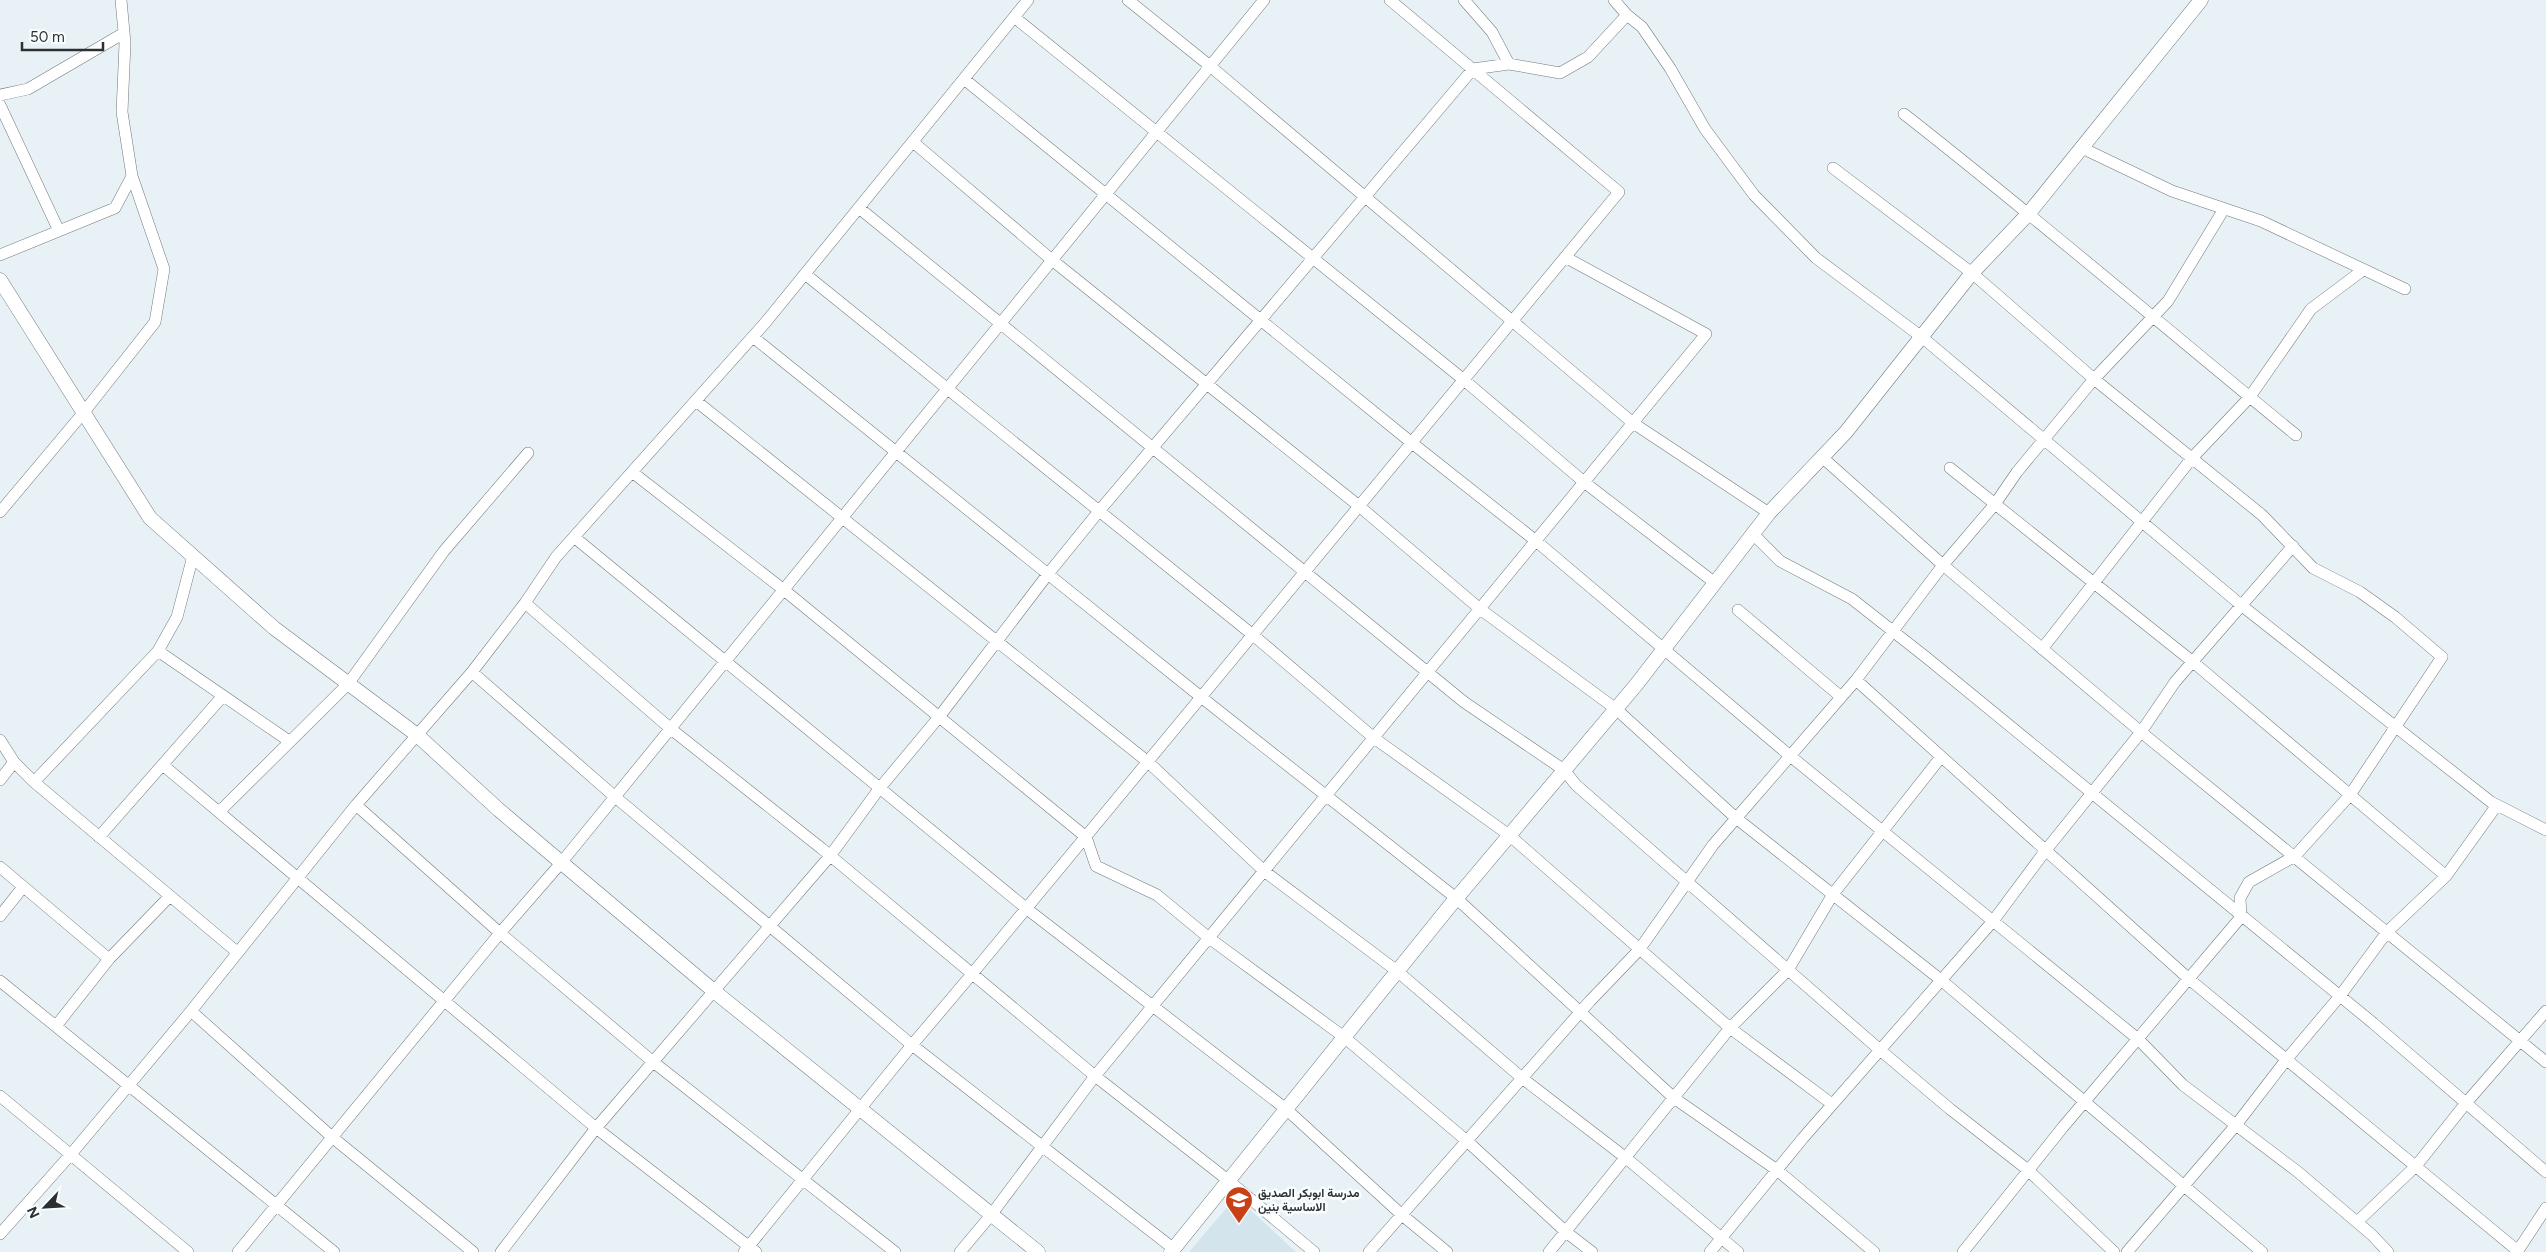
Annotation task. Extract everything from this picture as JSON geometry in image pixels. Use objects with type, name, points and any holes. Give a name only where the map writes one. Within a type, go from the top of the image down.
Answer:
[{"type":"street","points":[[0,512],[84,412],[155,322],[164,269],[132,176],[122,112],[124,33],[121,0]]},
{"type":"street","points":[[0,1234],[72,1154],[191,1011],[356,806],[472,672],[525,603],[556,557],[753,337],[1028,0]]},
{"type":"street","points":[[1128,0],[1210,66],[1633,423],[1769,513]]},
{"type":"street","points":[[238,1252],[725,663],[1264,0]]},
{"type":"street","points":[[164,766],[220,810],[443,1002],[596,1128],[750,1250],[802,1178],[1027,909],[1619,192],[1390,0]]},
{"type":"street","points":[[1464,0],[1492,32],[1509,64]]},
{"type":"street","points":[[1614,0],[1627,15],[1642,27],[1670,68],[1705,129],[1754,195],[1816,258],[1923,338],[2241,605],[2396,727],[2496,805],[2546,830]]},
{"type":"street","points":[[472,672],[614,796],[912,1045],[1173,1250],[1456,898],[1616,709],[1769,513],[1823,458],[1923,338],[1972,273],[2030,212],[2201,0]]},
{"type":"street","points":[[502,1252],[596,1128],[652,1061],[715,992],[768,926],[830,856],[879,788],[939,717],[1048,574],[1100,510],[1473,70],[1509,64],[1560,73],[1588,57],[1627,15]]},
{"type":"street","points":[[1014,17],[1464,380],[1584,482],[1715,583]]},
{"type":"street","points":[[0,95],[28,89],[124,33]]},
{"type":"street","points":[[964,79],[1412,443],[1536,541],[1665,648],[1789,755],[2138,1039],[2184,1085],[2298,1172],[2357,1222],[2388,1252]]},
{"type":"street","points":[[0,105],[59,230]]},
{"type":"street","points":[[1904,114],[2030,212],[2153,319],[2296,435]]},
{"type":"street","points":[[913,142],[1052,260],[1359,506],[1480,609],[1616,709],[1736,818],[1941,980],[2262,1252]]},
{"type":"street","points":[[2082,148],[2172,191],[2261,221],[2405,289]]},
{"type":"street","points":[[1833,168],[1972,273],[2094,379],[2262,515],[2313,568],[2360,592],[2395,617],[2442,657],[2350,795],[2295,856],[2249,882],[2240,898],[2242,917],[2084,1101],[1963,1252]]},
{"type":"street","points":[[0,255],[115,208],[132,176]]},
{"type":"street","points":[[859,208],[1001,322],[1464,702],[1564,770],[1576,785],[1880,1050],[1950,1109],[2028,1170],[2114,1252]]},
{"type":"street","points":[[1369,1252],[1580,1013],[1639,950],[1687,882],[1736,818],[1840,696],[1856,680],[1943,565],[1996,504],[2017,472],[2046,440],[2094,379],[2153,319],[2168,301],[2224,209]]},
{"type":"street","points":[[960,1252],[991,1215],[1095,1076],[1706,334],[1565,257]]},
{"type":"street","points":[[2042,649],[2192,458],[2250,398],[2311,309],[2363,270]]},
{"type":"street","points":[[805,274],[1253,634],[1374,738],[1509,835],[1730,1028],[1832,1104]]},
{"type":"street","points":[[0,280],[150,518],[274,628],[417,735],[561,863],[715,992],[1038,1252]]},
{"type":"street","points":[[753,337],[1201,697],[1456,898],[1674,1098],[1777,1170],[1874,1252]]},
{"type":"street","points":[[696,401],[1148,762],[1264,871],[1397,972],[1522,1078],[1626,1158],[1738,1252]]},
{"type":"street","points":[[220,810],[348,684],[444,551],[528,453]]},
{"type":"street","points":[[1823,458],[1943,565],[2141,732],[2546,1062]]},
{"type":"street","points":[[1950,468],[2192,662],[2446,876]]},
{"type":"street","points":[[632,472],[784,590],[1086,837],[1096,866],[1157,895],[1209,938],[1344,1037],[1467,1141],[1566,1232],[1592,1252]]},
{"type":"street","points":[[1753,534],[1780,561],[1852,599],[1894,632],[2340,996],[2546,1172]]},
{"type":"street","points":[[574,537],[725,663],[1027,909],[1286,1109],[1402,1215],[1447,1252]]},
{"type":"street","points":[[1710,1252],[1832,1104],[1993,921],[2046,850],[2141,732],[2192,662],[2293,546]]},
{"type":"street","points":[[34,782],[158,651],[177,617],[193,556]]},
{"type":"street","points":[[525,603],[671,728],[830,856],[1095,1076],[1229,1181],[1314,1252]]},
{"type":"street","points":[[1738,610],[1840,696]]},
{"type":"street","points":[[158,651],[288,741]]},
{"type":"street","points":[[1856,680],[2189,979],[2517,1252],[2546,1208]]},
{"type":"street","points":[[99,836],[164,766],[222,697]]},
{"type":"street","points":[[0,740],[14,762],[34,782],[237,952]]},
{"type":"street","points":[[1549,1252],[1730,1028],[1788,970],[1832,894],[1941,757]]},
{"type":"street","points":[[0,780],[14,762]]},
{"type":"street","points":[[2127,1252],[2236,1125],[2286,1060],[2340,996],[2387,932],[2446,876],[2496,805]]},
{"type":"street","points":[[356,806],[500,933],[652,1061],[895,1252]]},
{"type":"street","points":[[0,867],[109,959]]},
{"type":"street","points":[[0,916],[23,887]]},
{"type":"street","points":[[56,1026],[109,959],[170,896]]},
{"type":"street","points":[[0,981],[334,1252]]},
{"type":"street","points":[[191,1011],[332,1137],[474,1252]]},
{"type":"street","points":[[2357,1222],[2416,1166],[2466,1103],[2546,1011]]},
{"type":"street","points":[[0,1096],[188,1252]]},
{"type":"shaded area","name":"مدرسة ابوبكر الصديق الاساسية بنين","points":[[1236,1197],[1296,1252],[1189,1252]]},
{"type":"place","name":"مدرسة ابوبكر الصديق الاساسية بنين","points":[[1239,1224]]}]
